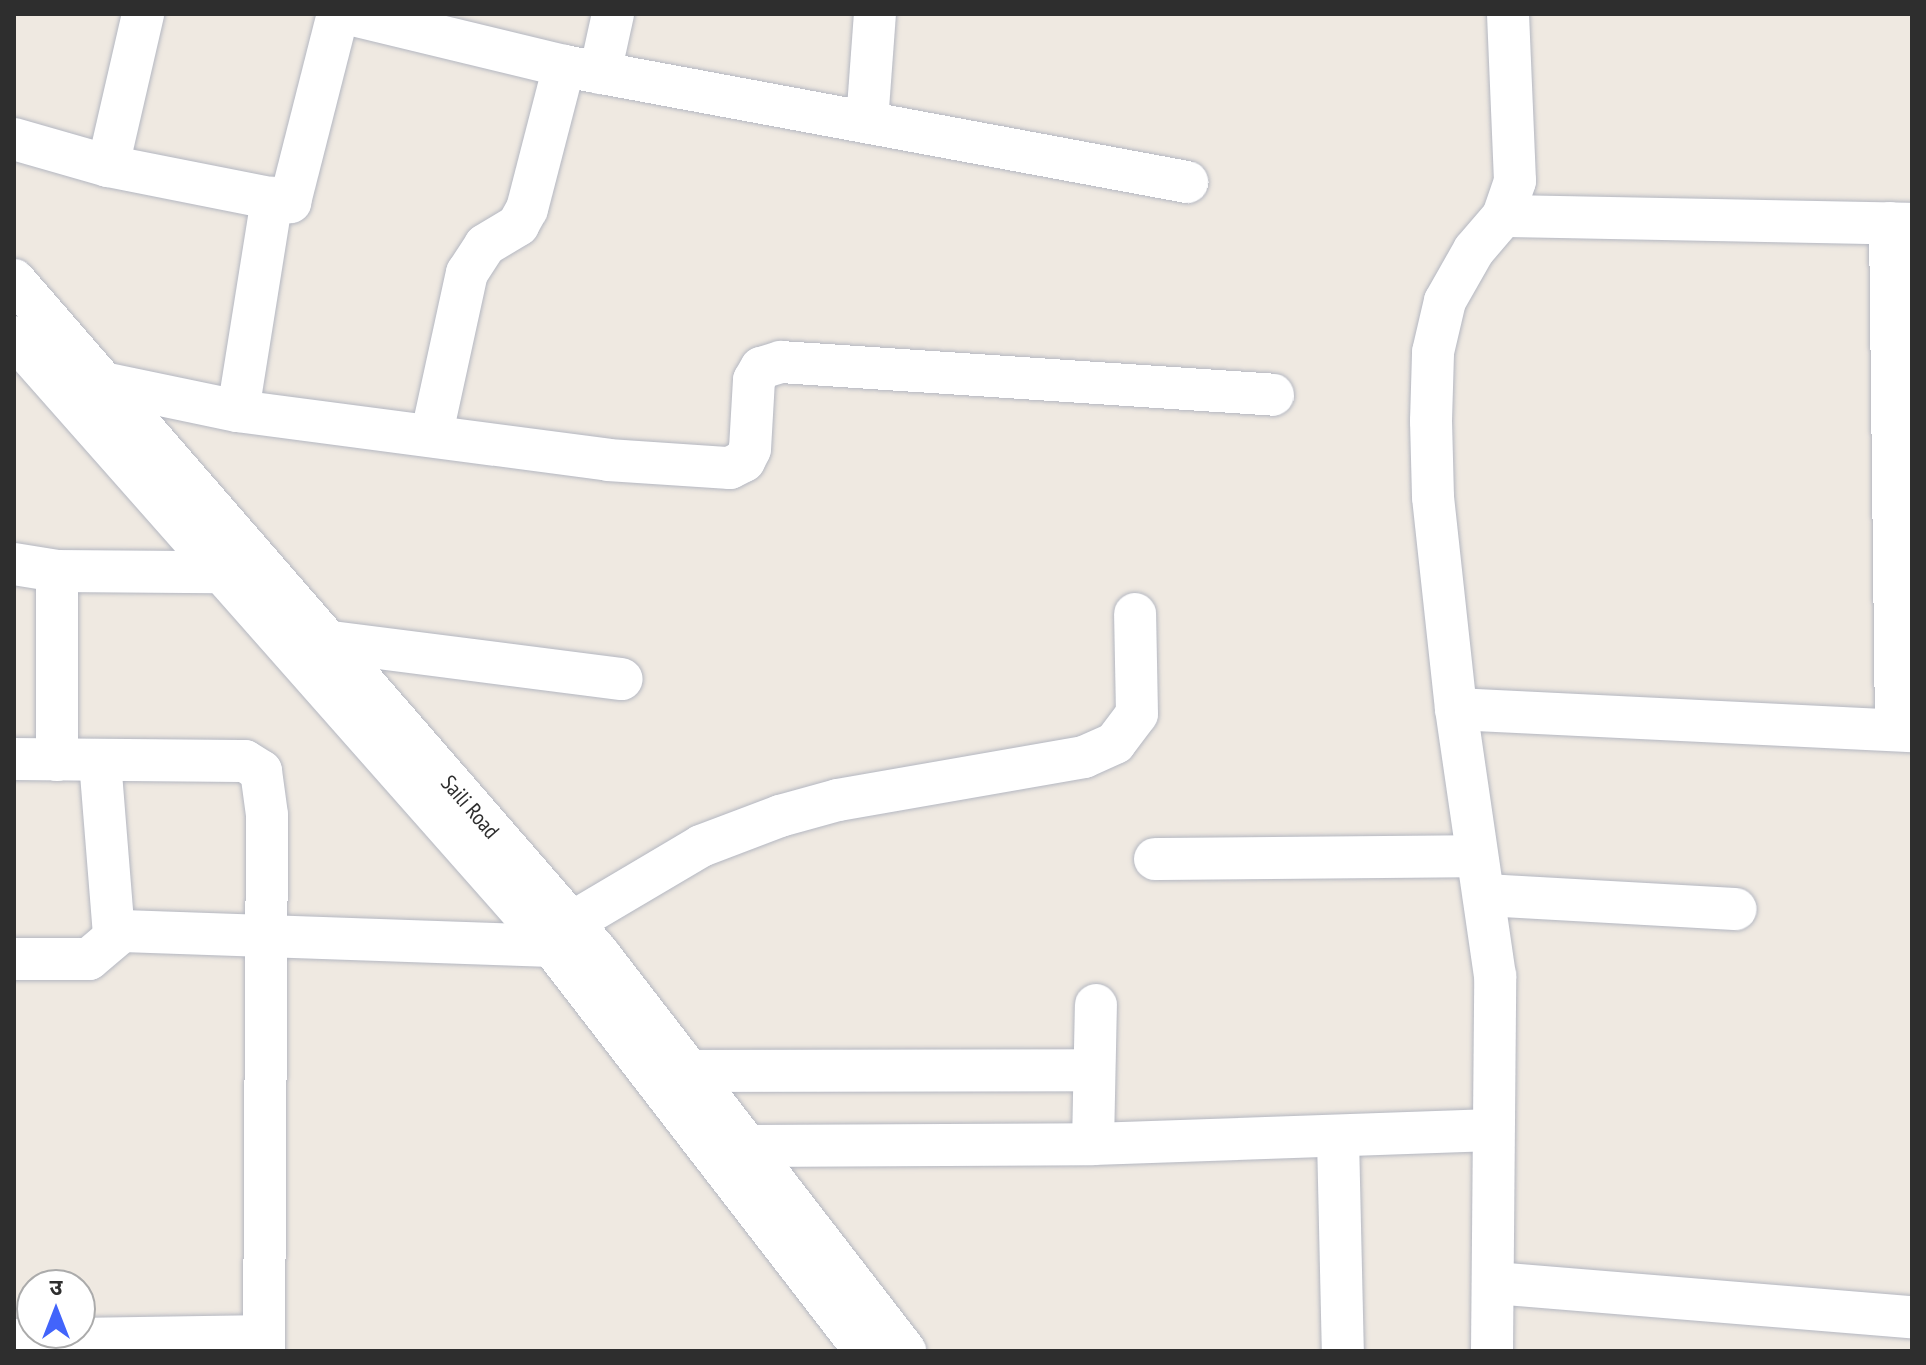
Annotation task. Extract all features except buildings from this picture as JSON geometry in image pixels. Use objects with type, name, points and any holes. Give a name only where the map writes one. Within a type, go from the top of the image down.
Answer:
[{"type":"street","points":[[108,166],[143,14]]},
{"type":"street","points":[[14,139],[108,166],[290,202],[338,14]]},
{"type":"street","points":[[349,14],[407,22],[582,69],[1187,182]]},
{"type":"street","points":[[432,433],[467,273],[474,256],[518,225],[582,69],[613,14]]},
{"type":"street","points":[[867,122],[875,14]]},
{"type":"street","points":[[1492,1351],[1495,976],[1456,709],[1433,497],[1433,352],[1451,287],[1503,216],[1515,181],[1508,14]]},
{"type":"street","points":[[238,411],[272,198]]},
{"type":"street","points":[[1456,709],[1904,730],[1901,224],[1503,216]]},
{"type":"street","name":"Saili Road","points":[[14,280],[78,384],[324,641],[562,934],[691,1071],[905,1351]]},
{"type":"street","points":[[14,337],[78,384],[219,572],[562,934],[865,1351]]},
{"type":"street","points":[[78,384],[238,411],[432,433],[608,460],[730,468],[744,461],[750,449],[754,380],[761,368],[781,362],[1273,395]]},
{"type":"street","points":[[14,564],[57,571],[219,572]]},
{"type":"street","points":[[57,571],[57,760]]},
{"type":"street","points":[[14,959],[89,959],[114,934],[562,934],[701,846],[780,816],[838,800],[1084,757],[1115,743],[1137,714],[1135,614]]},
{"type":"street","points":[[324,641],[622,679]]},
{"type":"street","points":[[14,759],[245,761],[256,765],[264,781],[267,815],[264,1344],[14,1340]]},
{"type":"street","points":[[100,761],[114,934]]},
{"type":"street","points":[[1155,859],[1479,875],[1736,909]]},
{"type":"street","points":[[1093,1144],[1096,1005]]},
{"type":"street","points":[[691,1071],[1094,1070]]},
{"type":"street","points":[[749,1146],[1093,1144],[1338,1138],[1493,1130]]},
{"type":"street","points":[[1338,1138],[1343,1351]]},
{"type":"street","points":[[1494,1283],[1912,1317]]}]
